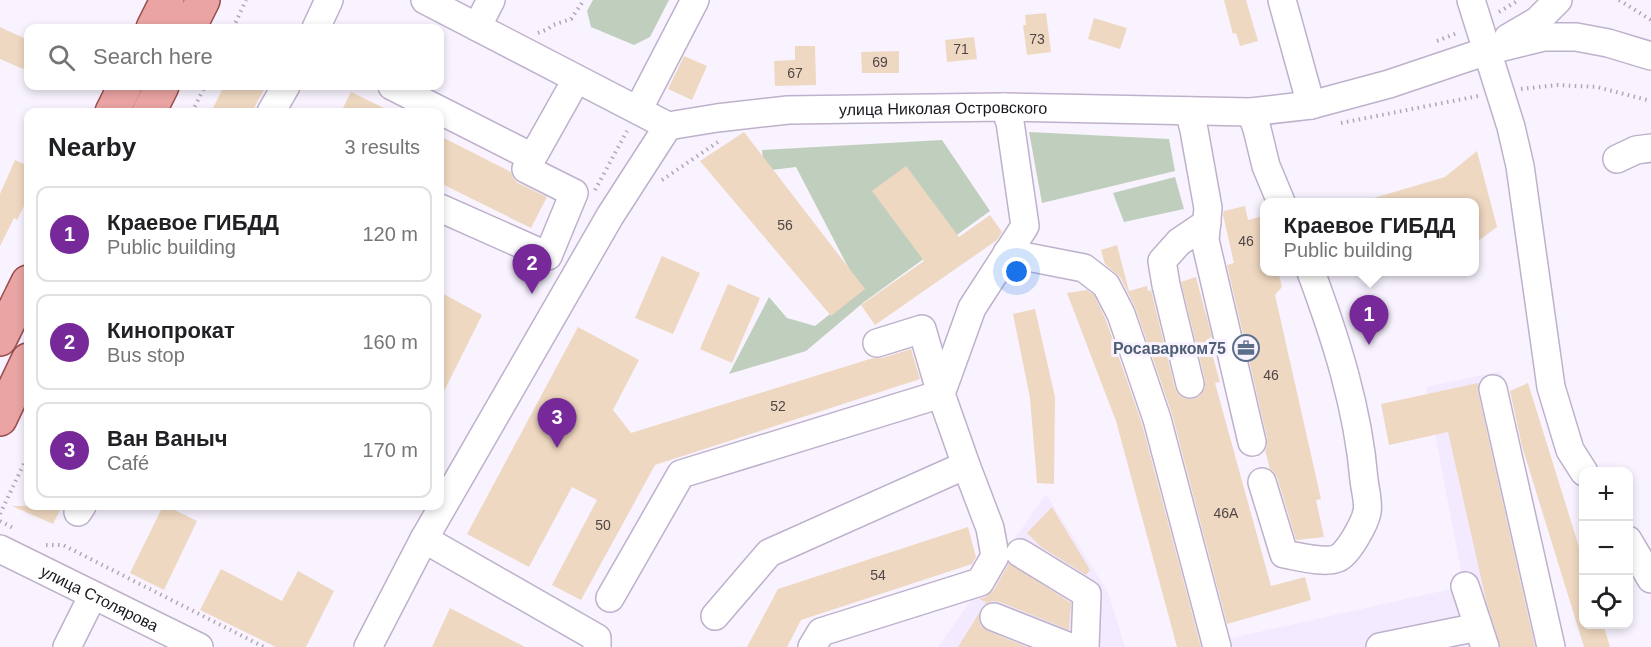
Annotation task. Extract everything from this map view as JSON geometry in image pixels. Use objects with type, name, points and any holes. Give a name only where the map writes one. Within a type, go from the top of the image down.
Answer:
[{"type":"main road","points":[[155,24],[167,0]]},
{"type":"main road","points":[[191,24],[203,0]]},
{"type":"main road","points":[[114,108],[123,90]]},
{"type":"main road","points":[[151,108],[160,90]]},
{"type":"main road","points":[[0,339],[24,290]]},
{"type":"main road","points":[[0,419],[24,368]]},
{"type":"street","points":[[318,24],[329,0]]},
{"type":"street","points":[[425,0],[668,126],[610,216],[444,504]]},
{"type":"street","points":[[477,27],[491,0]]},
{"type":"street","points":[[638,110],[695,0]]},
{"type":"street","points":[[1281,0],[1311,105]]},
{"type":"street","points":[[1487,51],[1537,21],[1558,0]]},
{"type":"street","points":[[1475,12],[1511,127],[1520,166],[1551,387],[1570,450],[1581,467]]},
{"type":"street","points":[[1487,51],[1544,37],[1576,37],[1608,43],[1651,56]]},
{"type":"street","name":"улица Николая Островского","points":[[668,126],[788,110],[1005,107],[1251,112],[1281,110],[1311,105],[1389,84],[1487,51]]},
{"type":"street","points":[[444,210],[548,256],[574,194],[526,169],[576,80]]},
{"type":"street","points":[[274,108],[284,90]]},
{"type":"street","points":[[400,90],[435,108]]},
{"type":"street","points":[[941,394],[972,308],[1025,226],[1010,122],[1005,107]]},
{"type":"street","points":[[1188,111],[1194,130],[1208,208],[1205,240],[1252,442]]},
{"type":"street","points":[[444,112],[532,157]]},
{"type":"street","points":[[1251,112],[1266,166],[1279,198]]},
{"type":"street","points":[[1617,159],[1636,150],[1651,148]]},
{"type":"street","points":[[1191,384],[1162,261],[1179,242],[1207,223]]},
{"type":"street","points":[[1007,253],[1084,268],[1107,285],[1121,314],[1157,419],[1216,647]]},
{"type":"street","points":[[1263,482],[1284,554],[1319,560],[1338,558],[1352,545],[1367,512],[1362,453],[1346,377],[1312,276]]},
{"type":"street","points":[[812,647],[821,632],[980,582],[995,556],[990,528],[941,394],[922,329],[877,343]]},
{"type":"street","points":[[1493,389],[1551,647]]},
{"type":"street","points":[[610,598],[681,474],[941,394]]},
{"type":"street","points":[[715,616],[769,553],[966,465]]},
{"type":"street","points":[[368,647],[441,510]]},
{"type":"street","points":[[424,539],[597,638],[597,647]]},
{"type":"street","points":[[1633,547],[1651,579]]},
{"type":"street","name":"улица Столярова","points":[[0,549],[199,647]]},
{"type":"street","points":[[1020,553],[1087,594],[1085,647]]},
{"type":"street","points":[[1380,647],[1481,637],[1465,586]]},
{"type":"street","points":[[67,647],[93,595]]},
{"type":"street","points":[[994,617],[1070,647]]},
{"type":"path","points":[[235,24],[246,0]]},
{"type":"path","points":[[538,33],[571,20],[584,0]]},
{"type":"path","points":[[1427,45],[1475,12],[1519,0]]},
{"type":"path","points":[[1619,0],[1651,20]]},
{"type":"path","points":[[528,28],[548,38]]},
{"type":"path","points":[[1338,123],[1500,91],[1557,85],[1597,87],[1651,101]]},
{"type":"path","points":[[194,108],[203,90]]},
{"type":"path","points":[[658,183],[720,141]]},
{"type":"path","points":[[0,514],[24,463]]},
{"type":"path","points":[[0,520],[20,531]]},
{"type":"path","points":[[38,541],[47,545],[63,545],[264,647]]},
{"type":"shaded area","points":[[1501,371],[1549,647],[1229,647],[1227,639],[1464,586],[1426,387]]},
{"type":"shaded area","points":[[1046,494],[1108,592],[1125,647],[938,647]]},
{"type":"green space","points":[[593,0],[669,0],[650,37],[634,45],[591,27],[587,11]]},
{"type":"green space","points":[[1029,132],[1169,139],[1175,171],[1042,203]]},
{"type":"green space","points":[[942,140],[990,211],[864,302],[806,351],[729,374],[769,297],[787,318],[815,326],[860,290],[796,167],[771,170],[763,160],[762,150]]},
{"type":"green space","points":[[1175,177],[1184,209],[1124,222],[1113,193]]},
{"type":"building","points":[[1224,0],[1246,0],[1258,41],[1240,46],[1236,33],[1233,34]]},
{"type":"building","points":[[1046,13],[1051,52],[1027,55],[1023,25],[1026,25],[1025,15]]},
{"type":"building","points":[[1094,18],[1127,28],[1120,49],[1088,39]]},
{"type":"building","points":[[0,27],[24,38],[24,67],[23,69],[0,59]]},
{"type":"building","points":[[974,37],[977,59],[947,62],[945,40]]},
{"type":"building","points":[[795,46],[815,46],[816,85],[775,86],[774,61],[795,60]]},
{"type":"building","points":[[899,51],[899,73],[862,73],[861,52]]},
{"type":"building","points":[[684,56],[707,66],[692,100],[668,89]]},
{"type":"building","points":[[222,90],[264,90],[254,108],[213,108]]},
{"type":"building","points":[[351,92],[384,108],[343,108]]},
{"type":"building","points":[[744,132],[865,289],[831,316],[700,161]]},
{"type":"building","points":[[444,138],[511,172],[518,183],[547,197],[531,228],[444,185]]},
{"type":"building","points":[[1477,151],[1497,227],[1479,240],[1479,198],[1374,198],[1445,177]]},
{"type":"building","points":[[15,160],[24,164],[24,206],[17,220],[14,218],[0,246],[0,194]]},
{"type":"building","points":[[906,166],[959,237],[990,215],[1002,232],[997,240],[875,325],[861,305],[924,261],[872,191]]},
{"type":"building","points":[[1245,206],[1248,220],[1260,217],[1260,276],[1279,276],[1282,287],[1275,295],[1321,499],[1316,500],[1324,537],[1296,540],[1277,477],[1270,469],[1265,450],[1267,438],[1227,265],[1234,263],[1224,211]]},
{"type":"building","points":[[1117,245],[1129,291],[1147,286],[1148,291],[1151,290],[1175,388],[1179,395],[1186,399],[1200,396],[1205,388],[1181,282],[1196,277],[1212,337],[1208,339],[1220,382],[1215,383],[1271,586],[1305,577],[1311,600],[1227,624],[1172,414],[1135,307],[1120,277],[1105,264],[1101,250]]},
{"type":"building","points":[[662,256],[700,273],[673,334],[635,318]]},
{"type":"building","points":[[728,284],[760,298],[732,363],[700,349]]},
{"type":"building","points":[[1087,290],[1094,295],[1106,320],[1142,424],[1201,647],[1177,647],[1116,421],[1067,293]]},
{"type":"building","points":[[444,294],[482,315],[444,391]]},
{"type":"building","points":[[1035,309],[1055,397],[1054,484],[1037,483],[1030,398],[1013,314]]},
{"type":"building","points":[[578,327],[639,360],[613,410],[631,433],[873,358],[882,358],[911,349],[920,379],[655,465],[581,600],[552,585],[597,500],[572,487],[529,567],[467,534]]},
{"type":"building","points":[[1478,383],[1478,392],[1535,647],[1500,647],[1486,600],[1448,432],[1389,445],[1381,404]]},
{"type":"building","points":[[1528,383],[1579,547],[1579,629],[1605,629],[1610,647],[1584,647],[1522,446],[1510,391]]},
{"type":"building","points":[[12,506],[24,506],[24,510],[60,510],[53,524]]},
{"type":"building","points":[[1052,507],[1090,570],[1086,575],[1041,547],[1027,533]]},
{"type":"building","points":[[161,510],[174,510],[197,521],[164,590],[130,573]]},
{"type":"building","points":[[968,527],[976,557],[972,564],[801,620],[787,647],[747,647],[778,589]]},
{"type":"building","points":[[1009,563],[1071,603],[1069,630],[1000,602],[992,601],[984,605],[986,602],[979,599],[994,590]]},
{"type":"building","points":[[221,569],[282,601],[298,571],[334,591],[306,647],[276,647],[200,610]]},
{"type":"building","points":[[450,608],[525,647],[432,647]]},
{"type":"building","points":[[979,613],[981,626],[988,631],[1027,647],[958,647]]},
{"type":"place","name":"Кинопрокат","points":[[532,294]]},
{"type":"place","name":"Краевое ГИБДД","points":[[1369,345]]},
{"type":"place","name":"Росаварком75","points":[[1246,348]]},
{"type":"place","name":"Ван Ваныч","points":[[557,448]]}]
